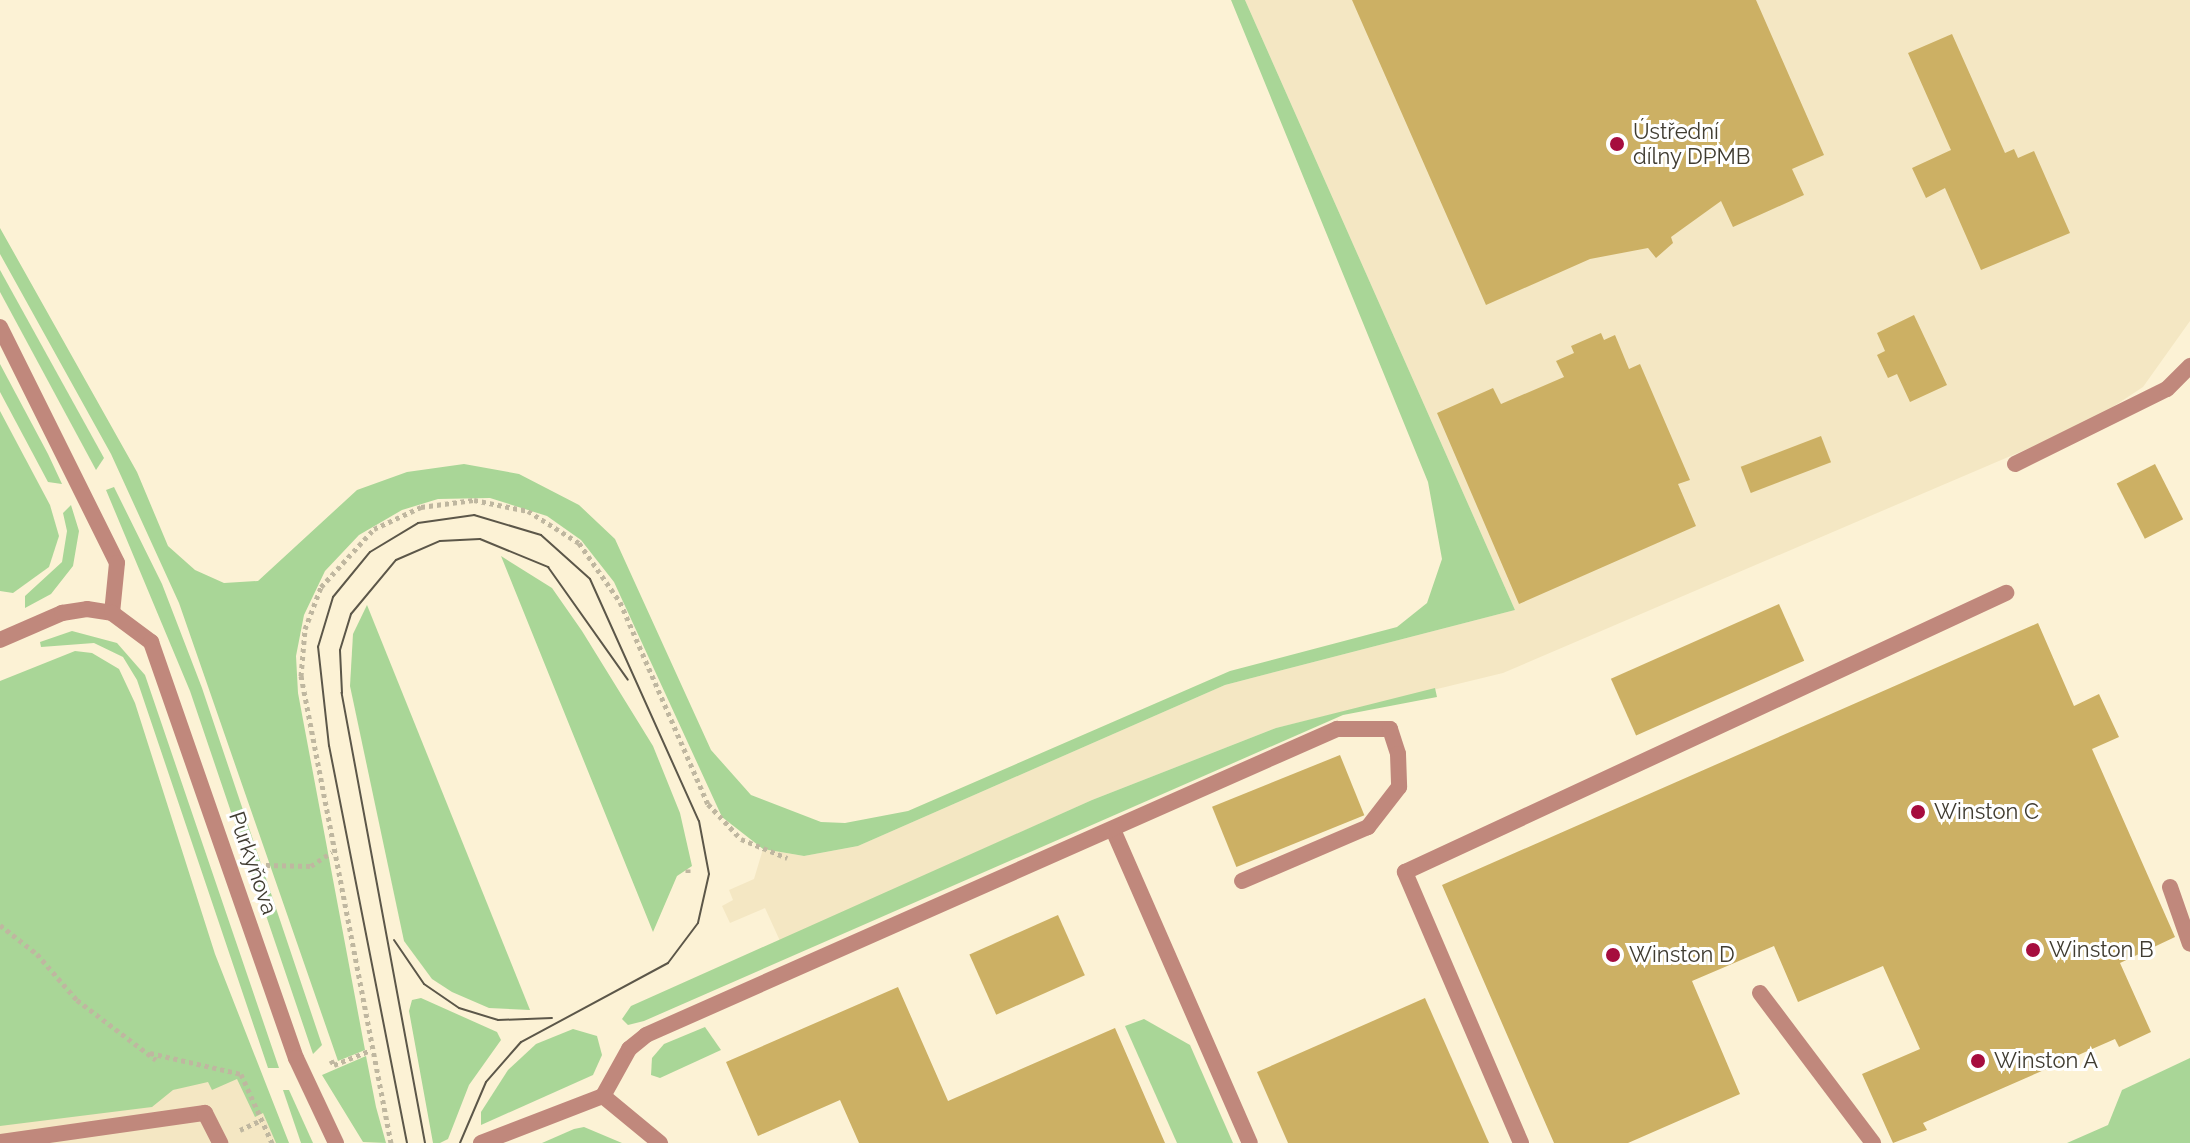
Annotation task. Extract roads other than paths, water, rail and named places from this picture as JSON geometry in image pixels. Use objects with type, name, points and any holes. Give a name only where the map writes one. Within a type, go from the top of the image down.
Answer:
[{"type":"street","points":[[0,327],[117,563],[112,613],[62,613],[0,640]]},
{"type":"street","points":[[2015,464],[2167,389],[2190,366]]},
{"type":"street","points":[[1521,1143],[1405,872],[2006,593]]},
{"type":"street","name":"Purkyňova","points":[[112,613],[135,625],[161,662],[296,1058],[336,1143]]},
{"type":"street","points":[[481,1143],[603,1096],[629,1049],[646,1035],[1114,832],[1337,729],[1390,729],[1399,787],[1368,827],[1242,881]]},
{"type":"street","points":[[1114,832],[1250,1143]]},
{"type":"street","points":[[2170,887],[2190,944]]},
{"type":"street","points":[[1760,993],[1873,1143]]},
{"type":"street","points":[[603,1096],[660,1143]]},
{"type":"street","points":[[0,1142],[205,1113],[220,1143]]},
{"type":"tram line","points":[[407,1143],[329,746],[318,647],[333,597],[370,552],[418,523],[474,515],[541,535],[590,579],[699,821],[709,874],[698,923],[668,963],[521,1042],[486,1082],[460,1143]]},
{"type":"tram line","points":[[425,1143],[342,693],[340,650],[351,614],[396,560],[440,541],[480,539],[548,567],[628,680]]},
{"type":"tram line","points":[[394,940],[424,984],[459,1008],[498,1020],[552,1018]]},
{"type":"place","name":"Ústřední dílny DPMB","points":[[1617,144]]},
{"type":"place","name":"Winston C","points":[[1918,812]]},
{"type":"place","name":"Winston B","points":[[2033,950]]},
{"type":"place","name":"Winston D","points":[[1613,955]]},
{"type":"place","name":"Winston A","points":[[1978,1061]]}]
